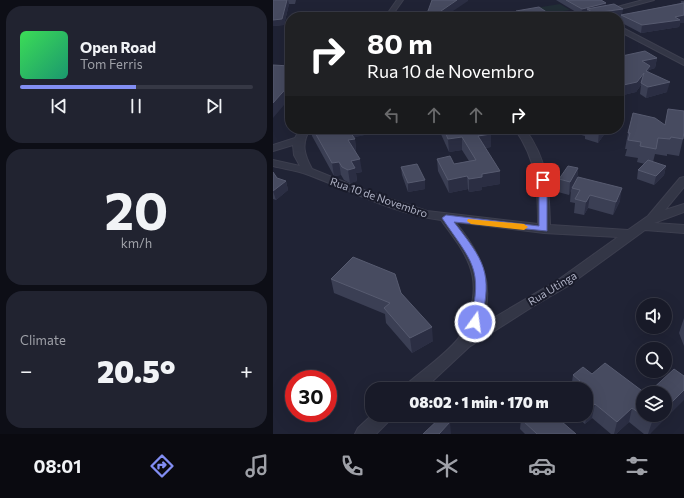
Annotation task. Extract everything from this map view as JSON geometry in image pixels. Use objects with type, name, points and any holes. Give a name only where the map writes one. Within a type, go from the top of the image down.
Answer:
[{"type":"street","points":[[392,12],[400,0]]},
{"type":"street","points":[[610,12],[651,0]]},
{"type":"street","points":[[624,31],[684,63]]},
{"type":"street","points":[[302,134],[298,140],[298,150],[308,171]]},
{"type":"street","points":[[524,134],[534,147],[543,180],[544,229]]},
{"type":"street","points":[[273,148],[298,140]]},
{"type":"street","name":"Rua 10 de Novembro","points":[[273,163],[308,171],[383,201],[425,214],[446,218],[544,229],[630,234]]},
{"type":"street","name":"Rua Utinga","points":[[421,382],[464,343],[527,303],[563,283],[609,252],[647,222],[684,180]]},
{"type":"street","points":[[647,222],[684,208]]},
{"type":"street","points":[[446,218],[467,246],[478,265],[482,285],[481,299],[475,322],[464,343]]},
{"type":"street","points":[[647,222],[684,229]]},
{"type":"street","points":[[365,434],[376,422]]},
{"type":"shaded area","points":[[560,4],[570,10],[557,12],[534,12],[529,9]]},
{"type":"building","points":[[273,0],[287,0],[282,19],[273,20]]},
{"type":"building","points":[[432,0],[457,0],[441,11],[443,12],[427,12]]},
{"type":"building","points":[[566,0],[601,0],[606,3],[582,9]]},
{"type":"building","points":[[684,3],[684,15],[675,17],[680,20],[642,25],[624,16],[624,14]]},
{"type":"building","points":[[614,4],[623,9],[592,12],[587,9]]},
{"type":"building","points":[[539,7],[546,12],[517,12],[516,11]]},
{"type":"building","points":[[645,51],[657,58],[642,61],[650,66],[646,71],[670,82],[648,87],[641,83],[644,73],[637,82],[624,85],[624,56]]},
{"type":"building","points":[[273,65],[285,66],[285,90],[273,103]]},
{"type":"building","points":[[668,109],[684,111],[683,139],[671,137],[670,139],[658,138],[656,149],[640,146],[641,142],[628,140],[630,133],[628,133],[633,113],[655,118],[665,125]]},
{"type":"building","points":[[316,134],[352,134],[355,139],[348,140],[360,159],[351,161],[355,168],[348,170],[342,167],[339,162],[332,163]]},
{"type":"building","points":[[446,134],[491,134],[478,136],[500,171],[482,174],[482,177],[469,179],[467,176],[448,180],[437,159],[450,156],[454,164],[476,160],[462,137],[448,139]]},
{"type":"building","points":[[648,160],[666,166],[656,176],[638,170]]},
{"type":"building","points":[[417,164],[425,180],[408,183],[401,167]]},
{"type":"building","points":[[568,166],[578,168],[570,182],[559,179]]},
{"type":"building","points":[[273,172],[277,178],[286,181],[273,191]]},
{"type":"building","points":[[578,177],[622,188],[616,202],[590,195],[586,202],[575,199],[580,190],[572,188]]},
{"type":"building","points":[[353,257],[395,274],[401,293],[432,327],[410,338],[384,308],[390,303],[331,279]]},
{"type":"building","points":[[605,363],[636,386],[636,411],[632,408],[617,422],[595,404],[593,406],[593,382],[579,382],[580,381],[573,375],[583,367],[592,374]]},
{"type":"building","points":[[674,369],[684,376],[684,390],[672,402],[672,386],[656,386],[664,378],[672,378],[672,371]]},
{"type":"building","points":[[436,422],[450,422],[439,434],[423,434]]},
{"type":"building","points":[[524,422],[562,422],[576,434],[537,434]]},
{"type":"slow traffic","points":[[471,221],[524,227]]},
{"type":"route","points":[[475,322],[481,299],[482,285],[478,265],[455,228],[446,218],[544,229],[543,180]]}]
